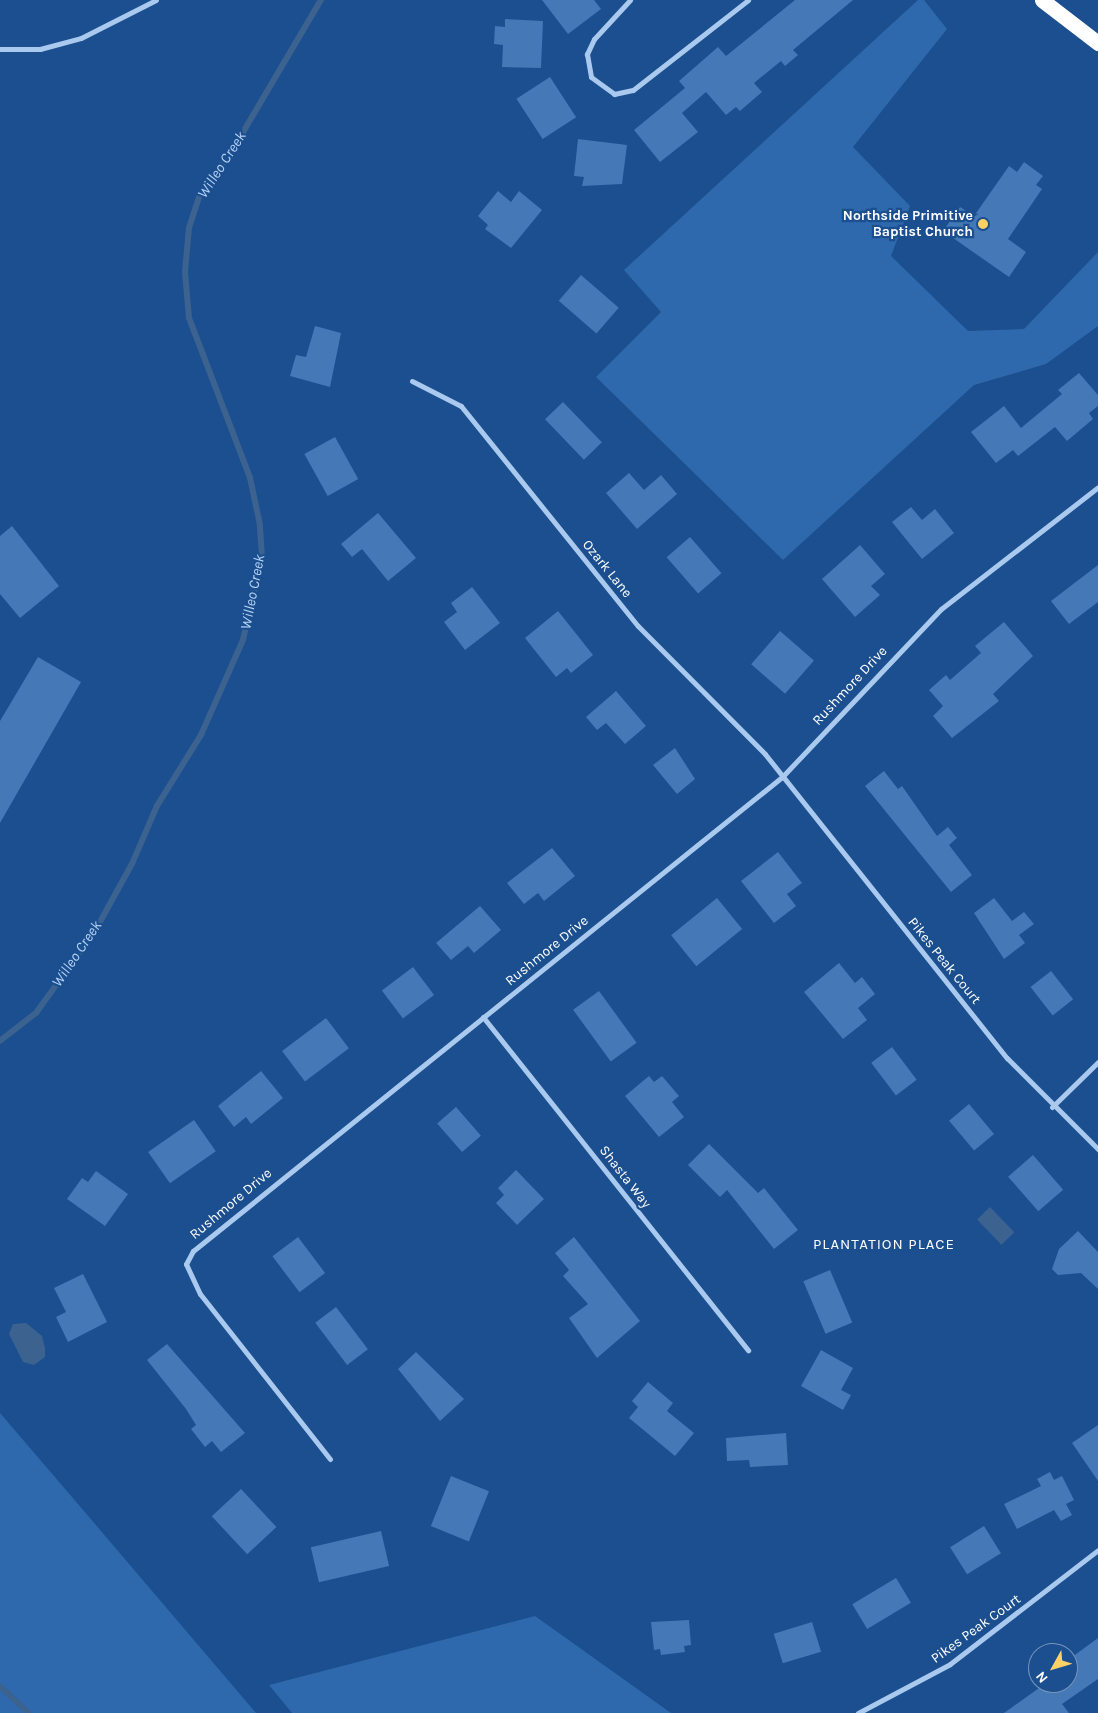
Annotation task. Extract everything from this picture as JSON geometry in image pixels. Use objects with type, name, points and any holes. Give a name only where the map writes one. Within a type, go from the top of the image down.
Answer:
[{"type":"highway","points":[[1044,1],[1098,43]]},
{"type":"street","points":[[0,49],[40,49],[81,38],[156,0]]},
{"type":"street","points":[[630,0],[594,39],[587,54],[592,77],[614,94],[634,90],[748,0]]},
{"type":"street","name":"Ozark Lane","points":[[412,381],[461,406],[638,626],[782,777]]},
{"type":"street","name":"Rushmore Drive","points":[[330,1459],[200,1294],[186,1264],[203,1240],[782,777],[858,692],[941,609],[1098,488]]},
{"type":"street","name":"Pikes Peak Court","points":[[782,777],[1007,1058],[1052,1107],[1098,1149]]},
{"type":"street","name":"Shasta Way","points":[[483,1017],[748,1350]]},
{"type":"street","points":[[1052,1107],[1098,1062]]},
{"type":"street","name":"Pikes Peak Court","points":[[858,1713],[950,1664],[1098,1550]]},
{"type":"shaded area","points":[[918,0],[924,0],[947,29],[853,147],[910,206],[891,256],[968,331],[1024,329],[1098,252],[1098,326],[1046,364],[974,385],[783,560],[596,377],[661,312],[624,270]]},
{"type":"shaded area","points":[[990,1207],[1014,1232],[1001,1245],[977,1220]]},
{"type":"shaded area","points":[[26,1323],[42,1336],[45,1348],[45,1357],[34,1365],[23,1362],[9,1334],[13,1324]]},
{"type":"shaded area","points":[[0,1413],[78,1504],[256,1713],[0,1713]]},
{"type":"shaded area","points":[[535,1616],[671,1713],[292,1713],[269,1685]]},
{"type":"building","points":[[542,0],[594,0],[601,9],[568,34]]},
{"type":"building","points":[[795,0],[853,0],[793,50],[798,55],[785,66],[781,61],[754,83],[762,92],[740,111],[736,107],[726,115],[706,92],[682,113],[698,132],[660,162],[634,130],[685,88],[679,81],[718,47],[726,56]]},
{"type":"building","points":[[505,19],[543,21],[541,68],[502,67],[503,45],[494,44],[495,26],[505,27]]},
{"type":"building","points":[[550,77],[576,117],[543,139],[516,99]]},
{"type":"building","points":[[578,139],[627,145],[622,184],[582,186],[584,177],[574,176]]},
{"type":"building","name":"Northside Primitive Baptist Church","points":[[1024,162],[1043,176],[1036,185],[1042,189],[1008,239],[1026,252],[1009,277],[943,231],[960,207],[974,216],[1009,166],[1017,172]]},
{"type":"building","points":[[498,191],[511,202],[519,191],[542,210],[511,248],[485,229],[488,225],[478,216]]},
{"type":"building","points":[[581,275],[619,308],[596,333],[559,301]]},
{"type":"building","points":[[315,326],[341,333],[330,387],[290,376],[296,355],[306,357]]},
{"type":"building","points":[[1079,373],[1098,395],[1098,406],[1089,413],[1093,419],[1067,441],[1055,427],[1018,456],[1013,450],[996,463],[971,432],[1004,406],[1021,428],[1062,394],[1058,390]]},
{"type":"building","points":[[563,402],[602,442],[584,460],[545,419]]},
{"type":"building","points":[[335,437],[358,479],[328,496],[304,454]]},
{"type":"building","points":[[629,473],[644,490],[661,475],[677,494],[637,529],[606,493]]},
{"type":"building","points":[[911,507],[922,520],[935,509],[954,533],[922,559],[892,522]]},
{"type":"building","points":[[378,513],[416,558],[388,581],[362,549],[352,557],[341,544]]},
{"type":"building","points":[[12,526],[59,586],[20,618],[0,594],[0,536]]},
{"type":"building","points":[[690,537],[721,573],[698,594],[667,557]]},
{"type":"building","points":[[860,545],[885,574],[871,586],[880,595],[855,617],[822,579]]},
{"type":"building","points":[[1098,565],[1098,602],[1069,624],[1051,601]]},
{"type":"building","points":[[472,587],[500,623],[465,650],[444,622],[457,612],[451,603]]},
{"type":"building","points":[[558,611],[593,655],[571,673],[567,668],[556,677],[525,638]]},
{"type":"building","points":[[1004,622],[1033,656],[993,694],[999,701],[952,738],[933,716],[943,706],[929,690],[946,675],[950,680],[981,653],[975,646]]},
{"type":"building","points":[[780,631],[814,661],[785,694],[751,664]]},
{"type":"building","points":[[38,657],[81,682],[0,823],[0,721]]},
{"type":"building","points":[[616,691],[646,726],[625,744],[606,723],[597,730],[586,717]]},
{"type":"building","points":[[675,748],[695,779],[677,794],[653,765]]},
{"type":"building","points":[[884,771],[898,789],[902,786],[937,836],[948,827],[957,838],[949,845],[972,875],[951,892],[865,786]]},
{"type":"building","points":[[552,848],[575,876],[544,901],[538,893],[524,904],[507,883]]},
{"type":"building","points":[[778,852],[802,883],[787,894],[796,906],[774,923],[741,881]]},
{"type":"building","points":[[717,898],[742,929],[696,966],[671,935]]},
{"type":"building","points":[[994,898],[1012,921],[1024,912],[1034,924],[1019,935],[1025,943],[1004,959],[974,913]]},
{"type":"building","points":[[480,906],[501,930],[474,953],[468,946],[451,960],[436,943]]},
{"type":"building","points":[[839,963],[855,983],[862,977],[875,994],[858,1008],[867,1020],[843,1039],[804,992]]},
{"type":"building","points":[[413,967],[434,995],[403,1018],[382,990]]},
{"type":"building","points":[[1051,971],[1073,999],[1053,1015],[1031,987]]},
{"type":"building","points":[[599,991],[637,1043],[611,1062],[573,1010]]},
{"type":"building","points":[[326,1018],[349,1048],[305,1081],[282,1051]]},
{"type":"building","points":[[892,1047],[917,1080],[896,1095],[871,1063]]},
{"type":"building","points":[[261,1071],[283,1098],[251,1124],[246,1117],[234,1127],[218,1106]]},
{"type":"building","points":[[649,1076],[654,1082],[662,1076],[679,1096],[672,1102],[684,1117],[659,1137],[625,1096]]},
{"type":"building","points":[[969,1104],[994,1134],[974,1151],[949,1121]]},
{"type":"building","points":[[456,1107],[481,1136],[462,1152],[437,1123]]},
{"type":"building","points":[[194,1120],[216,1151],[170,1183],[148,1152]]},
{"type":"building","points":[[709,1144],[758,1193],[764,1188],[798,1230],[774,1249],[727,1190],[720,1197],[688,1165]]},
{"type":"building","points":[[1033,1155],[1063,1190],[1038,1211],[1008,1177]]},
{"type":"building","points":[[516,1170],[544,1199],[517,1225],[496,1203],[504,1195],[498,1188]]},
{"type":"building","points":[[96,1171],[128,1194],[105,1226],[67,1199],[82,1178],[88,1182]]},
{"type":"building","points":[[1078,1231],[1098,1252],[1098,1289],[1081,1273],[1058,1275],[1052,1269],[1059,1249]]},
{"type":"building","points":[[298,1237],[325,1273],[300,1292],[272,1256]]},
{"type":"building","points":[[574,1237],[640,1321],[597,1358],[569,1318],[588,1304],[563,1276],[569,1270],[555,1253]]},
{"type":"building","points":[[830,1270],[852,1322],[826,1334],[803,1281]]},
{"type":"building","points":[[83,1274],[107,1322],[68,1342],[56,1317],[66,1312],[54,1288]]},
{"type":"building","points":[[336,1307],[368,1349],[347,1365],[315,1323]]},
{"type":"building","points":[[167,1344],[245,1433],[221,1452],[212,1441],[205,1447],[191,1429],[196,1425],[186,1409],[147,1360]]},
{"type":"building","points":[[821,1350],[853,1368],[841,1390],[851,1395],[843,1410],[801,1386]]},
{"type":"building","points":[[416,1352],[464,1399],[440,1421],[398,1369]]},
{"type":"building","points":[[648,1382],[673,1403],[667,1411],[694,1433],[675,1456],[629,1418],[638,1407],[632,1401]]},
{"type":"building","points":[[1098,1425],[1098,1481],[1072,1443]]},
{"type":"building","points":[[786,1433],[788,1465],[750,1467],[749,1460],[727,1461],[726,1438]]},
{"type":"building","points":[[1050,1472],[1054,1480],[1062,1476],[1074,1500],[1066,1504],[1072,1515],[1061,1521],[1054,1510],[1017,1529],[1004,1504],[1041,1486],[1037,1479]]},
{"type":"building","points":[[451,1476],[489,1491],[469,1541],[431,1526]]},
{"type":"building","points":[[241,1489],[276,1527],[247,1554],[212,1516]]},
{"type":"building","points":[[984,1526],[1001,1553],[967,1574],[950,1547]]},
{"type":"building","points":[[381,1531],[389,1566],[319,1582],[311,1547]]},
{"type":"building","points":[[896,1578],[911,1603],[867,1629],[852,1604]]},
{"type":"building","points":[[689,1620],[691,1645],[684,1646],[685,1652],[661,1655],[660,1649],[654,1650],[651,1622]]},
{"type":"building","points":[[812,1622],[821,1652],[783,1663],[774,1634]]},
{"type":"building","points":[[1098,1638],[1098,1679],[1078,1693],[1078,1653]]},
{"type":"building","points":[[1032,1693],[1078,1693],[1062,1704],[1069,1713],[1004,1713]]},
{"type":"waterway","name":"Willeo Creek","points":[[0,1041],[36,1013],[94,933],[132,864],[157,806],[201,735],[243,640],[262,557],[260,525],[250,478],[189,318],[185,272],[189,228],[200,194],[232,151],[321,0]]},
{"type":"waterway","name":"Willeo Creek","points":[[0,1686],[29,1713]]},
{"type":"place","name":"Northside Primitive Baptist Church","points":[[983,224]]},
{"type":"district","name":"PLANTATION PLACE","points":[[884,1245]]}]
